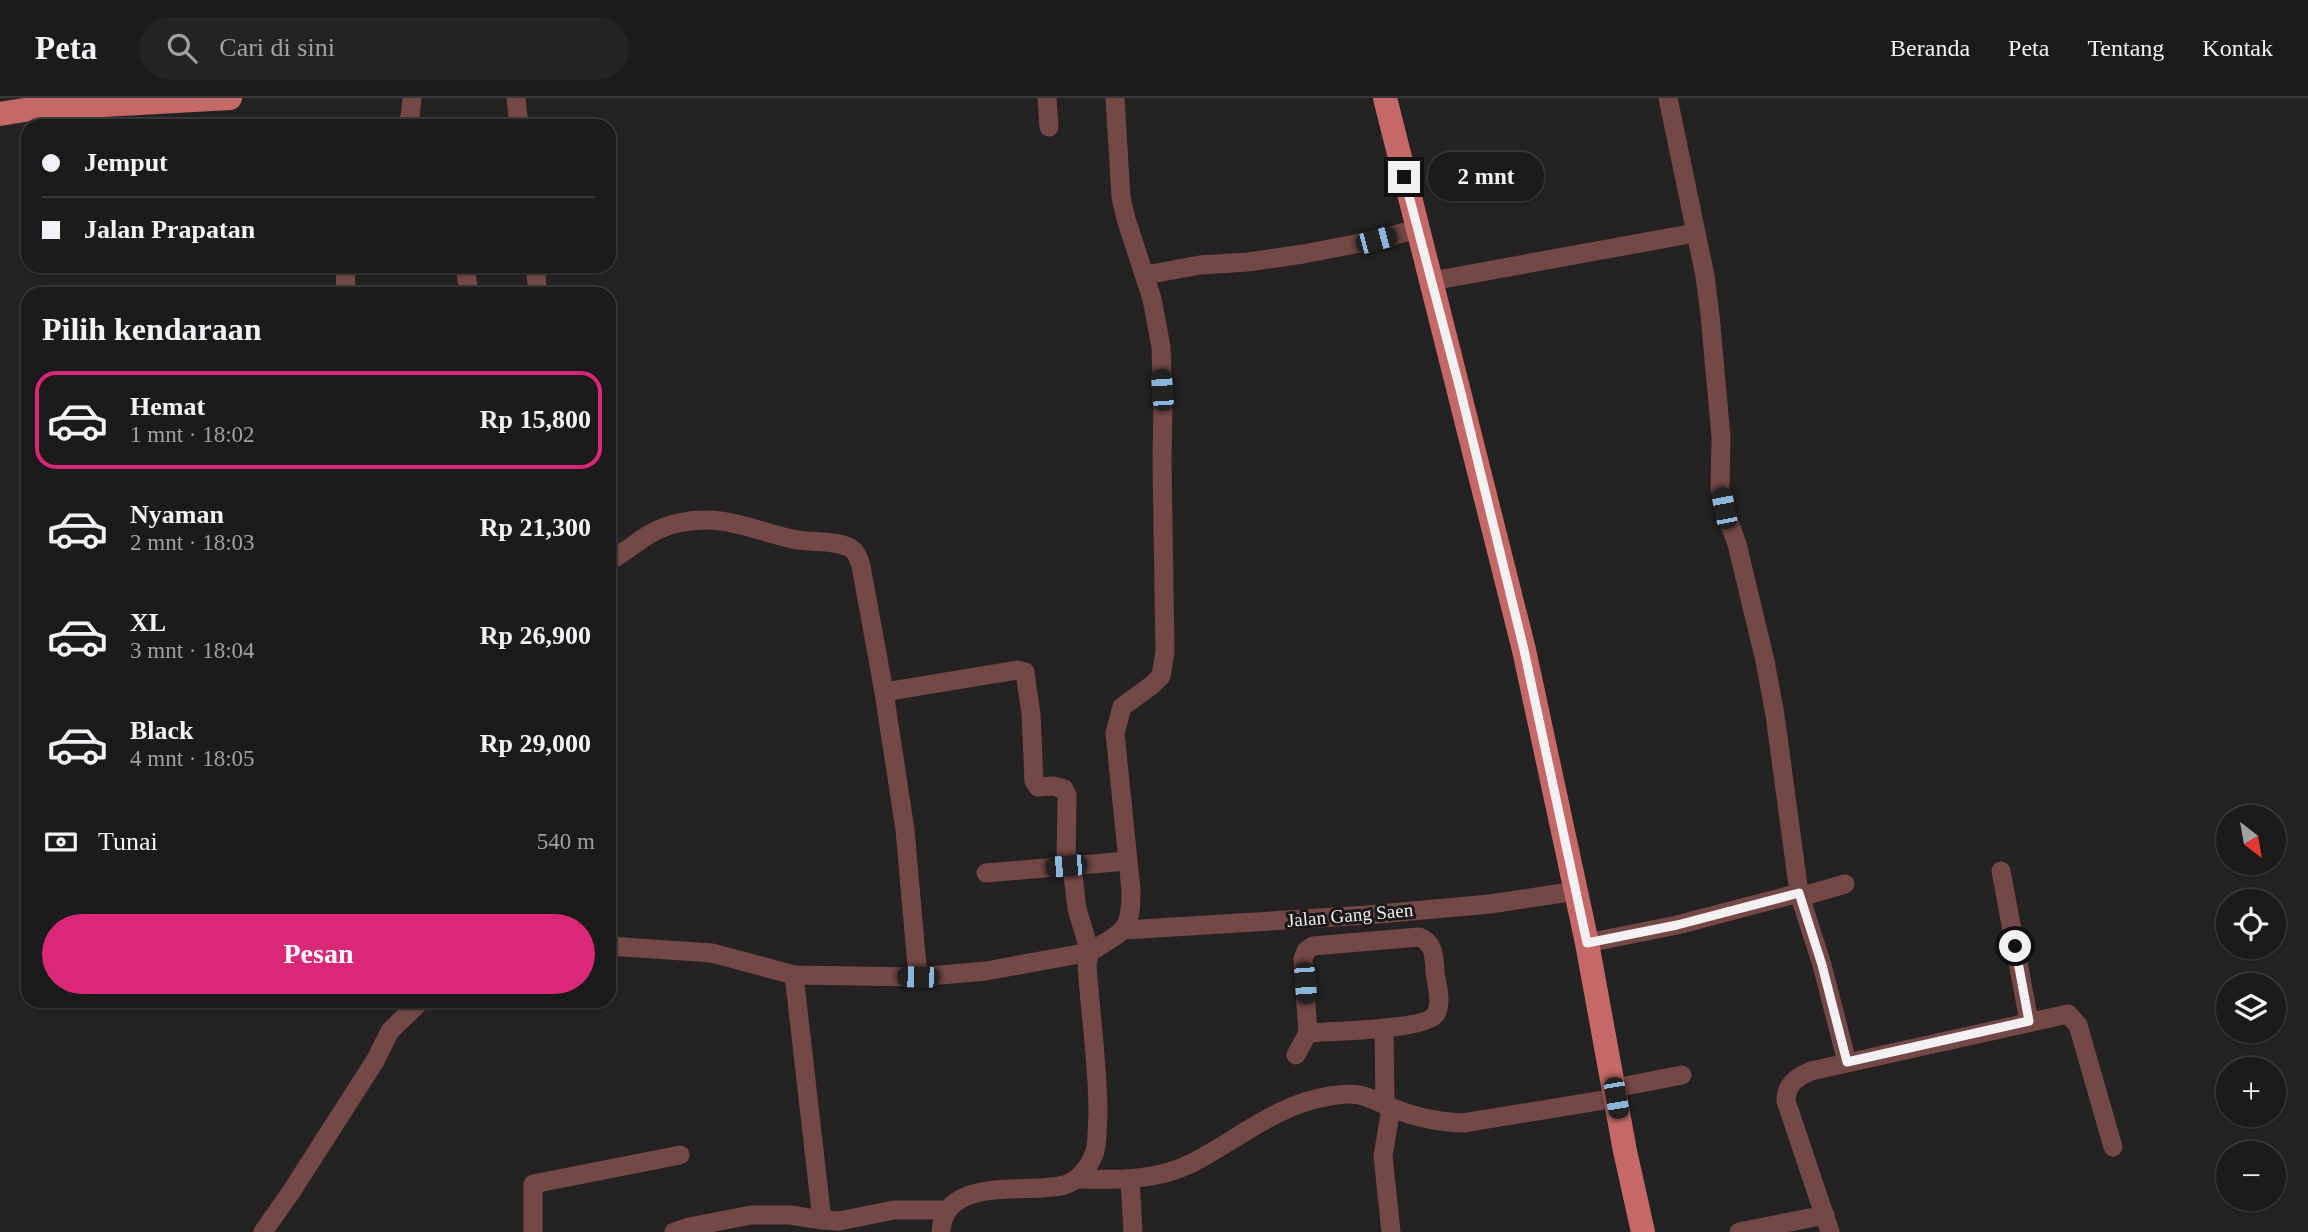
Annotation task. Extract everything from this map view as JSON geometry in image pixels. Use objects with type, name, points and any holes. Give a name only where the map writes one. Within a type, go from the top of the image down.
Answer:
[{"type":"main road","points":[[0,114],[31,109],[230,98]]},
{"type":"main road","points":[[1385,98],[1524,650],[1587,943],[1643,1232]]},
{"type":"street","points":[[409,119],[412,98]]},
{"type":"street","points":[[516,98],[518,119]]},
{"type":"street","points":[[1047,98],[1049,127]]},
{"type":"street","points":[[616,946],[712,953],[794,975],[918,977],[986,971],[1090,952],[1124,930],[1131,910],[1115,733],[1122,707],[1161,676],[1165,652],[1163,404],[1161,347],[1153,299],[1121,197],[1115,98]]},
{"type":"street","points":[[1668,98],[1710,315],[1721,437],[1720,488],[1737,544],[1768,674],[1799,895],[1822,965],[1847,1062]]},
{"type":"street","points":[[1146,275],[1200,265],[1248,262],[1303,254],[1417,229]]},
{"type":"street","points":[[1432,281],[1695,233]]},
{"type":"street","points":[[616,557],[633,543],[657,530],[699,519],[722,520],[793,539],[847,546],[856,552],[861,566],[884,692],[905,830],[918,977]]},
{"type":"street","points":[[674,1232],[751,1215],[790,1214],[822,1220],[857,1219],[894,1210],[948,1210],[963,1200],[994,1189],[1063,1186],[1077,1179],[1087,1167],[1095,1150],[1096,1060],[1087,964],[1090,952],[1077,909],[1069,866],[1067,795],[1064,789],[1053,786],[1038,787],[1034,781],[1031,714],[1025,672],[1017,670],[884,692]]},
{"type":"street","points":[[986,873],[1127,860]]},
{"type":"street","points":[[2001,871],[2029,1021]]},
{"type":"street","points":[[1587,943],[1677,925],[1845,884]]},
{"type":"street","name":"Jalan Gang Saen","points":[[1124,930],[1368,915],[1490,904],[1576,891]]},
{"type":"street","points":[[1296,1055],[1308,1033],[1303,958],[1306,951],[1313,946],[1419,937],[1427,940],[1433,949],[1439,1008],[1434,1017],[1423,1022],[1384,1028],[1308,1033]]},
{"type":"street","points":[[794,975],[822,1220]]},
{"type":"street","points":[[263,1232],[374,1061],[390,1031],[414,1008]]},
{"type":"street","points":[[1739,1232],[1828,1224],[1788,1110],[1786,1093],[1791,1083],[1805,1074],[1847,1062],[2062,1013],[2071,1015],[2075,1020],[2113,1147]]},
{"type":"street","points":[[1384,1028],[1388,1106],[1383,1156],[1391,1232]]},
{"type":"street","points":[[1077,1179],[1130,1179],[1190,1164],[1264,1120],[1297,1104],[1329,1096],[1369,1096],[1388,1106],[1441,1122],[1463,1123],[1615,1093],[1682,1074]]},
{"type":"street","points":[[533,1232],[533,1184],[680,1155]]},
{"type":"street","points":[[1130,1179],[1133,1232]]},
{"type":"street","points":[[941,1232],[948,1210]]},
{"type":"route","points":[[1404,177],[1460,389],[1524,650],[1587,943],[1677,925],[1799,893],[1822,965],[1847,1062],[2029,1021],[2015,946]]}]
